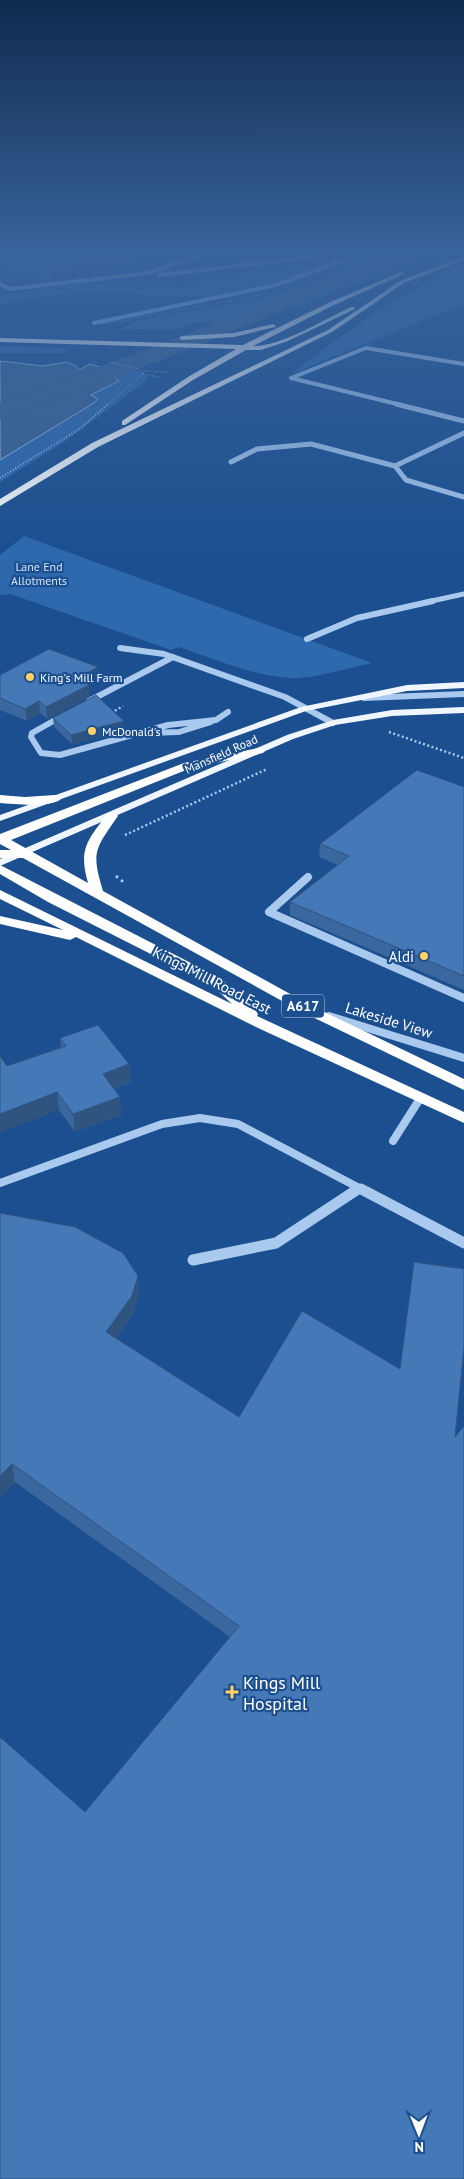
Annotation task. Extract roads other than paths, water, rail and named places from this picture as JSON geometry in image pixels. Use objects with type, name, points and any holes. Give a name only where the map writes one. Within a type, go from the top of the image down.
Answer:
[{"type":"highway","points":[[202,355],[206,357],[209,368]]},
{"type":"highway","points":[[0,503],[95,445],[143,410],[232,355]]},
{"type":"highway","points":[[269,360],[270,355]]},
{"type":"highway","points":[[95,445],[280,355]]},
{"type":"highway","points":[[1,839],[188,764],[259,751]]},
{"type":"highway","points":[[0,799],[25,801],[55,798]]},
{"type":"highway","points":[[98,894],[88,859],[90,847],[112,816]]},
{"type":"highway","name":"A617","points":[[1,839],[25,854]]},
{"type":"highway","points":[[0,854],[25,854]]},
{"type":"highway","name":"Kings Mill Road East","points":[[25,854],[307,1009],[464,1085]]},
{"type":"highway","points":[[0,869],[217,982],[263,1025]]},
{"type":"highway","name":"Kings Mill Road East","points":[[0,894],[263,1025],[464,1118]]},
{"type":"highway","points":[[0,920],[98,942]]},
{"type":"main road","name":"Mansfield Road","points":[[0,818],[304,709],[406,688],[464,685]]},
{"type":"main road","name":"Mansfield Road","points":[[0,863],[25,854],[259,751],[333,723],[392,713],[464,710]]},
{"type":"lane","points":[[349,355],[291,378],[464,421]]},
{"type":"lane","points":[[401,355],[442,358],[464,364]]},
{"type":"lane","points":[[394,466],[464,433]]},
{"type":"lane","points":[[231,462],[257,449],[311,444],[394,466],[406,480],[464,497]]},
{"type":"lane","points":[[307,639],[357,618],[464,594]]},
{"type":"lane","points":[[120,648],[164,654],[277,694],[333,723]]},
{"type":"lane","points":[[80,706],[172,657]]},
{"type":"lane","points":[[354,698],[464,694]]},
{"type":"lane","points":[[72,710],[32,733],[31,737],[41,753],[60,755],[138,733],[166,734],[202,727],[228,712]]},
{"type":"lane","points":[[308,877],[269,912],[464,998]]},
{"type":"lane","name":"Lakeside View","points":[[307,1009],[464,1058]]},
{"type":"lane","points":[[393,1141],[420,1098]]},
{"type":"lane","points":[[0,1183],[184,1117],[212,1117],[238,1124],[464,1243]]},
{"type":"lane","points":[[193,1260],[276,1243],[359,1188]]},
{"type":"waterway","points":[[0,411],[154,355]]},
{"type":"place","name":"King's Mill Farm","points":[[30,677]]},
{"type":"place","name":"McDonald's","points":[[92,731]]},
{"type":"place","name":"Aldi","points":[[424,956]]},
{"type":"place","name":"Kings Mill Hospital","points":[[232,1692]]},
{"type":"park label","name":"Lane End Allotments","points":[[39,573]]}]
